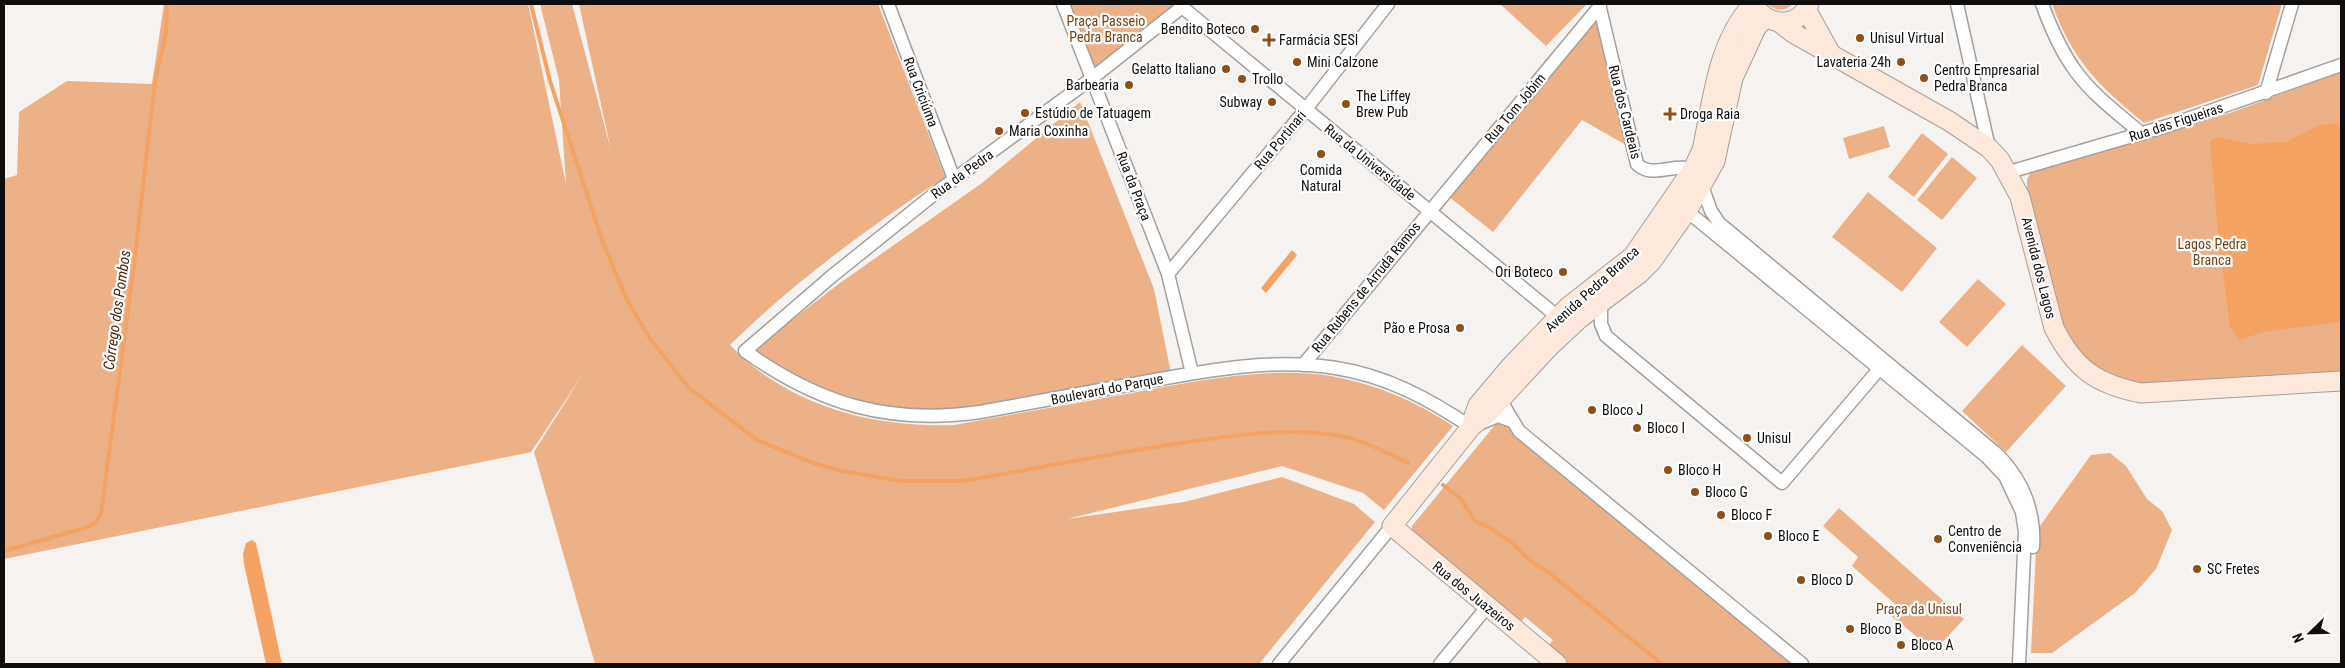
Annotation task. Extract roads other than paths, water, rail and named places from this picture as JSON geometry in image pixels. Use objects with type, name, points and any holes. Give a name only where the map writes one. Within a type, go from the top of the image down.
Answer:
[{"type":"street","name":"Rua Criciúma","points":[[888,4],[954,179]]},
{"type":"street","name":"Rua da Praça","points":[[1063,4],[1168,274],[1192,373]]},
{"type":"street","name":"Rua Portinari","points":[[1168,274],[1306,109],[1388,4]]},
{"type":"street","points":[[1957,4],[1989,148]]},
{"type":"street","points":[[2042,4],[2054,35],[2077,74],[2108,106],[2142,134]]},
{"type":"street","points":[[2266,93],[2292,4]]},
{"type":"street","name":"Rua dos Cardeais","points":[[1600,5],[1637,164],[1643,170],[1650,172],[1675,167],[1693,170]]},
{"type":"street","name":"Rua Tom Jobim","points":[[1429,210],[1600,5]]},
{"type":"street","name":"Rua da Pedra","points":[[745,351],[832,276],[954,179],[1091,79],[1182,6]]},
{"type":"street","name":"Rua da Universidade","points":[[1182,6],[1558,317]]},
{"type":"street","points":[[1766,15],[1795,20],[1807,6],[1831,54]]},
{"type":"street","name":"Avenida dos Lagos","points":[[1766,15],[1793,33],[1950,121],[1989,148],[2009,172],[2020,197],[2054,328],[2063,345],[2077,364],[2096,379],[2117,389],[2141,394],[2341,381]]},
{"type":"street","name":"Avenida Pedra Branca","points":[[1279,664],[1470,427],[1579,319],[1639,274],[1652,261],[1680,205],[1702,150],[1718,70],[1741,17],[1766,15]]},
{"type":"street","name":"Avenida Pedra Branca","points":[[1470,427],[1478,405],[1510,367],[1568,306],[1633,256],[1680,205],[1702,186],[1719,148],[1729,93],[1736,71],[1756,28],[1766,15]]},
{"type":"street","name":"Rua das Figueiras","points":[[2009,172],[2142,134],[2266,93],[2341,65]]},
{"type":"street","points":[[1702,186],[1711,211],[1719,223],[1997,454],[2012,470],[2030,508],[2034,529],[2027,664]]},
{"type":"street","points":[[1680,205],[1986,456],[2005,476],[2022,512],[2025,532],[2019,664]]},
{"type":"street","name":"Rua Rubens de Arruda Ramos","points":[[1303,365],[1429,210]]},
{"type":"street","points":[[1601,303],[1601,324],[1606,336],[1782,483],[1880,368]]},
{"type":"street","name":"Boulevard do Parque","points":[[745,351],[772,370],[830,399],[871,411],[913,416],[952,416],[980,412],[1192,373],[1269,365],[1303,365],[1336,368],[1390,382],[1431,401],[1470,427]]},
{"type":"street","points":[[1503,396],[1504,406],[1519,431],[1802,664]]},
{"type":"street","points":[[1470,427],[1498,416],[1512,421]]},
{"type":"street","name":"Rua dos Juazeiros","points":[[1392,526],[1557,664]]},
{"type":"street","points":[[1440,664],[1487,607]]},
{"type":"waterway","name":"Córrego dos Pombos","points":[[4,551],[88,527],[95,523],[101,514],[134,265],[155,81],[166,33],[167,4]]},
{"type":"waterway","points":[[531,4],[550,81],[602,240],[627,300],[649,337],[689,388],[757,440],[813,463],[842,471],[900,481],[963,481],[1165,445],[1232,436],[1288,432],[1326,434],[1353,439],[1408,463]]},
{"type":"waterway","points":[[1443,485],[1461,499],[1475,521],[1489,527],[1513,544],[1529,560],[1548,572],[1662,664]]},
{"type":"place","name":"Bendito Boteco","points":[[1255,29]]},
{"type":"place","name":"Unisul Virtual","points":[[1860,38]]},
{"type":"place","name":"Farmácia SESI","points":[[1269,40]]},
{"type":"place","name":"Mini Calzone","points":[[1297,62]]},
{"type":"place","name":"Lavateria 24h","points":[[1901,62]]},
{"type":"place","name":"Gelatto Italiano","points":[[1226,69]]},
{"type":"place","name":"Centro Empresarial Pedra Branca","points":[[1924,78]]},
{"type":"place","name":"Trollo","points":[[1242,79]]},
{"type":"place","name":"Barbearia","points":[[1129,85]]},
{"type":"place","name":"Subway","points":[[1272,102]]},
{"type":"place","name":"The Liffey Brew Pub","points":[[1346,104]]},
{"type":"place","name":"Estúdio de Tatuagem","points":[[1025,113]]},
{"type":"place","name":"Droga Raia","points":[[1670,114]]},
{"type":"place","name":"Maria Coxinha","points":[[999,131]]},
{"type":"place","name":"Comida Natural","points":[[1321,154]]},
{"type":"place","name":"Ori Boteco","points":[[1563,272]]},
{"type":"place","name":"Pão e Prosa","points":[[1460,328]]},
{"type":"place","name":"Bloco J","points":[[1592,410]]},
{"type":"place","name":"Bloco I","points":[[1637,428]]},
{"type":"place","name":"Unisul","points":[[1747,438]]},
{"type":"place","name":"Bloco H","points":[[1668,470]]},
{"type":"place","name":"Bloco G","points":[[1695,492]]},
{"type":"place","name":"Bloco F","points":[[1721,515]]},
{"type":"place","name":"Bloco E","points":[[1768,536]]},
{"type":"place","name":"Centro de Conveniência","points":[[1938,539]]},
{"type":"place","name":"SC Fretes","points":[[2197,569]]},
{"type":"place","name":"Bloco D","points":[[1801,580]]},
{"type":"place","name":"Bloco B","points":[[1850,629]]},
{"type":"place","name":"Bloco A","points":[[1901,645]]},
{"type":"park label","name":"Praça Passeio Pedra Branca","points":[[1106,30]]},
{"type":"park label","name":"Lagos Pedra Branca","points":[[2212,252]]},
{"type":"park label","name":"Praça da Unisul","points":[[1919,609]]}]
